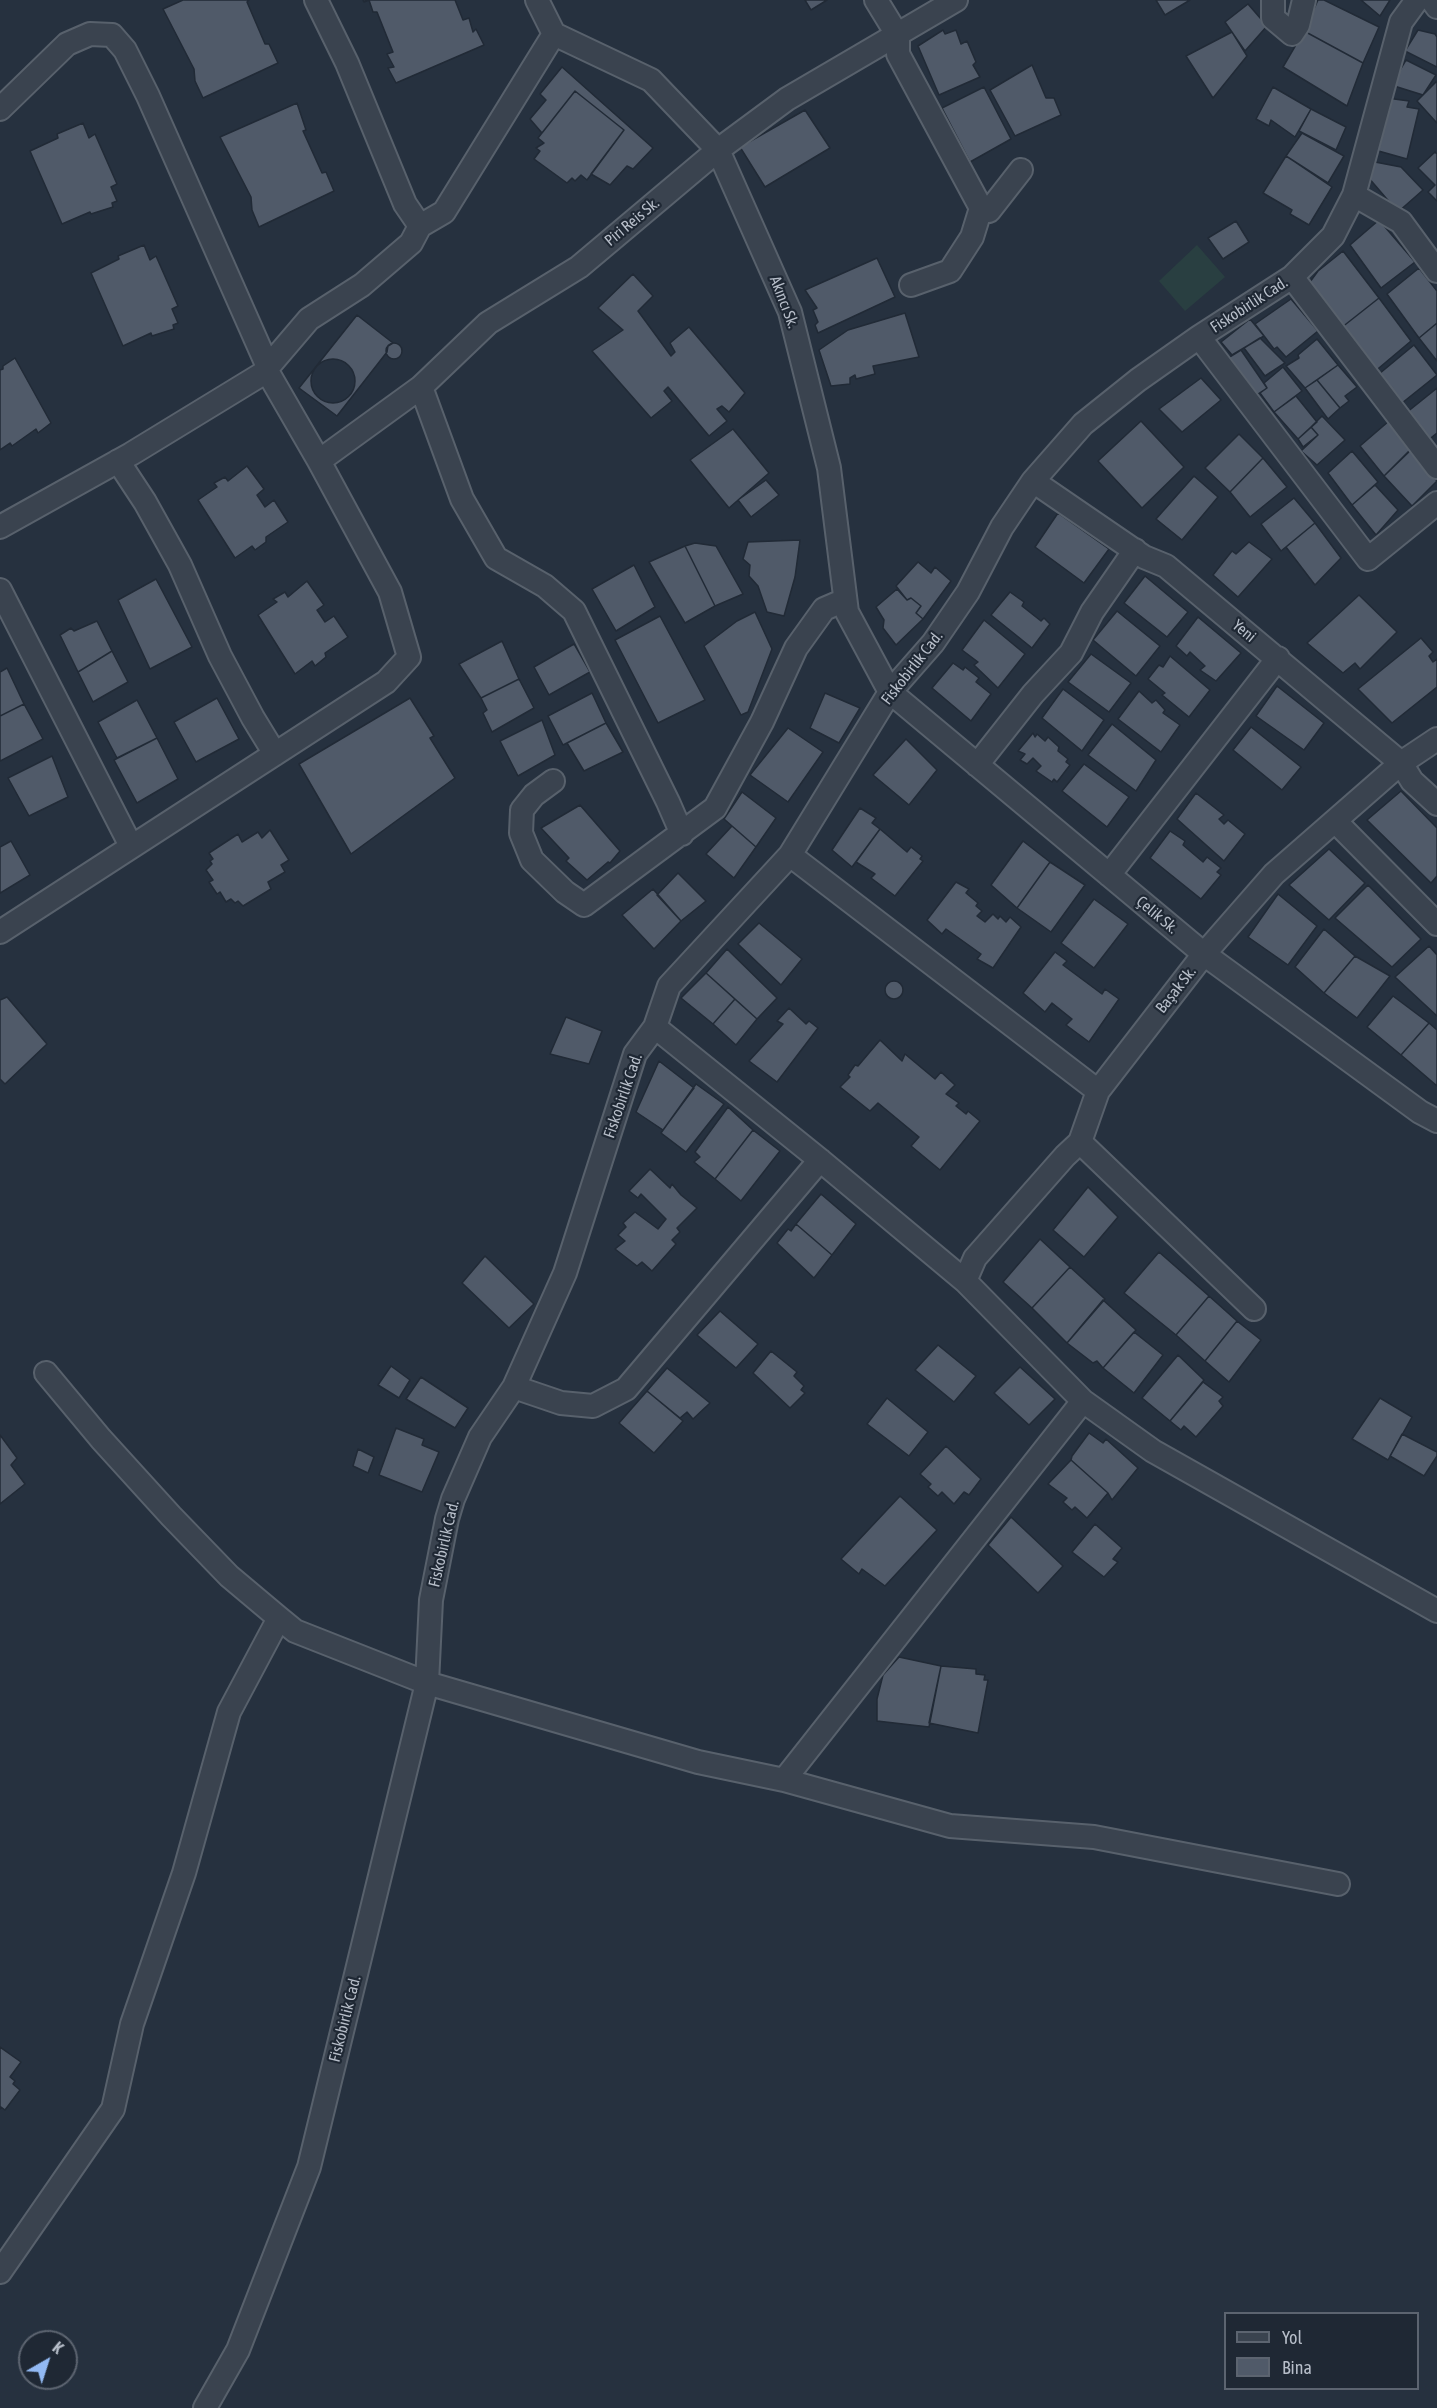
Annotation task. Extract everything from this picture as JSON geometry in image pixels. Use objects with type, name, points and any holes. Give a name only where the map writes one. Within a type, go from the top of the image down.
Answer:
[{"type":"street","points":[[316,0],[347,63],[405,204],[420,226]]},
{"type":"street","points":[[0,527],[118,461],[267,369],[309,319],[362,285],[411,243],[420,226],[444,212],[554,34],[537,0]]},
{"type":"street","points":[[876,0],[898,36],[898,54],[981,208],[989,211],[1021,170]]},
{"type":"street","name":"Piri Reis Sk.","points":[[319,461],[421,387],[488,323],[579,267],[718,150],[787,99],[956,0]]},
{"type":"street","points":[[1273,0],[1273,18],[1292,34],[1298,26],[1304,0]]},
{"type":"street","name":"Fiskobirlik Cad.","points":[[205,2408],[238,2350],[309,2167],[428,1683],[431,1600],[447,1519],[480,1437],[514,1387],[565,1273],[635,1054],[655,1027],[669,986],[790,855],[890,692],[939,634],[968,592],[1002,527],[1033,481],[1083,424],[1138,380],[1199,337],[1292,277],[1333,236],[1354,195],[1401,22],[1417,0]]},
{"type":"street","points":[[1432,0],[1437,7]]},
{"type":"street","points":[[0,110],[68,44],[90,34],[112,35],[125,50],[148,96],[267,369],[390,592],[409,657],[386,682],[0,932]]},
{"type":"street","name":"Akıncı Sk.","points":[[554,34],[651,80],[718,150],[790,312],[829,468],[847,612],[890,692]]},
{"type":"street","points":[[1354,195],[1401,222],[1437,271]]},
{"type":"street","points":[[911,285],[950,271],[972,237],[981,208]]},
{"type":"street","points":[[1292,277],[1437,467]]},
{"type":"street","points":[[1199,337],[1368,559],[1437,503]]},
{"type":"street","points":[[421,387],[462,499],[496,558],[545,585],[574,610],[682,834]]},
{"type":"street","points":[[118,461],[145,502],[180,565],[220,656],[275,754]]},
{"type":"street","name":"Yeni","points":[[1033,481],[1135,550],[1166,566],[1401,763],[1412,782],[1437,804]]},
{"type":"street","points":[[977,765],[1033,694],[1071,653],[1092,612],[1135,550]]},
{"type":"street","points":[[0,590],[131,846]]},
{"type":"street","points":[[553,781],[534,795],[522,810],[521,833],[532,860],[565,892],[584,905],[715,808],[762,722],[802,640],[824,609],[845,600]]},
{"type":"street","points":[[1109,875],[1278,658]]},
{"type":"street","name":"Çelik Sk.","points":[[890,692],[1204,954],[1420,1112],[1437,1121]]},
{"type":"street","name":"Başak Sk.","points":[[965,1281],[975,1258],[1080,1142],[1098,1091],[1204,954],[1274,874],[1401,763],[1437,739]]},
{"type":"street","points":[[1335,820],[1437,924]]},
{"type":"street","points":[[790,855],[1098,1091]]},
{"type":"street","points":[[655,1027],[965,1281],[1083,1401],[1153,1451],[1437,1611]]},
{"type":"street","points":[[1080,1142],[1254,1309]]},
{"type":"street","points":[[514,1387],[561,1403],[593,1406],[626,1389],[820,1160]]},
{"type":"street","points":[[46,1373],[101,1439],[171,1516],[229,1576],[295,1631],[428,1683],[698,1762],[784,1780],[950,1826],[1094,1837],[1338,1884]]},
{"type":"street","points":[[784,1780],[1083,1401]]},
{"type":"street","points":[[0,2272],[113,2109],[132,2024],[184,1872],[229,1712],[279,1618]]},
{"type":"green space","points":[[1197,245],[1225,277],[1185,311],[1159,281]]},
{"type":"building","points":[[183,0],[249,0],[247,2],[265,44],[269,44],[278,63],[203,98],[195,81],[194,69],[163,9]]},
{"type":"building","points":[[369,0],[455,0],[463,20],[469,18],[473,32],[476,29],[484,45],[396,83],[388,68],[394,67],[387,54],[393,52],[377,12],[373,12]]},
{"type":"building","points":[[805,0],[827,0],[811,10]]},
{"type":"building","points":[[1156,0],[1190,0],[1165,15]]},
{"type":"building","points":[[1318,0],[1324,0],[1379,27],[1363,63],[1304,31]]},
{"type":"building","points":[[1361,0],[1390,0],[1380,16]]},
{"type":"building","points":[[1248,4],[1267,26],[1245,51],[1225,22]]},
{"type":"building","points":[[943,30],[945,34],[956,30],[961,44],[967,41],[976,62],[973,65],[980,77],[939,95],[918,46]]},
{"type":"building","points":[[1418,30],[1435,34],[1437,37],[1437,67],[1405,51]]},
{"type":"building","points":[[1304,31],[1363,63],[1347,106],[1283,67]]},
{"type":"building","points":[[1232,32],[1247,56],[1213,98],[1186,56]]},
{"type":"building","points":[[1406,60],[1436,75],[1423,95],[1391,85]]},
{"type":"building","points":[[1032,65],[1046,98],[1054,98],[1061,115],[1015,136],[990,90]]},
{"type":"building","points":[[562,67],[653,148],[633,169],[627,166],[610,185],[591,174],[624,130],[575,91],[542,133],[530,119],[546,100],[540,94]]},
{"type":"building","points":[[1437,81],[1437,123],[1417,101]]},
{"type":"building","points":[[984,87],[1011,139],[970,162],[942,108]]},
{"type":"building","points":[[1273,87],[1311,109],[1295,137],[1271,120],[1269,126],[1256,119]]},
{"type":"building","points":[[575,91],[624,130],[587,180],[581,175],[575,181],[572,178],[567,183],[534,159],[540,151],[536,148],[544,143],[538,138]]},
{"type":"building","points":[[1387,98],[1409,101],[1407,107],[1419,109],[1407,159],[1375,150]]},
{"type":"building","points":[[297,103],[306,130],[303,131],[322,173],[326,172],[334,191],[259,227],[252,210],[251,197],[220,137]]},
{"type":"building","points":[[1311,109],[1346,127],[1336,150],[1299,131]]},
{"type":"building","points":[[805,110],[830,148],[765,187],[740,147]]},
{"type":"building","points":[[83,123],[89,138],[95,134],[117,184],[111,187],[117,201],[112,203],[113,207],[91,214],[90,212],[62,224],[30,151],[58,138],[57,134]]},
{"type":"building","points":[[1302,133],[1344,156],[1328,183],[1286,156]]},
{"type":"building","points":[[1435,152],[1437,154],[1437,201],[1428,192],[1435,185],[1418,168]]},
{"type":"building","points":[[1286,156],[1332,187],[1309,225],[1290,214],[1292,210],[1263,193]]},
{"type":"building","points":[[1375,162],[1401,167],[1423,190],[1398,212],[1368,177]]},
{"type":"building","points":[[1379,220],[1415,262],[1381,288],[1350,245]]},
{"type":"building","points":[[1236,221],[1249,242],[1223,259],[1208,238]]},
{"type":"building","points":[[144,245],[150,260],[156,256],[178,306],[172,309],[178,323],[173,325],[174,329],[152,336],[151,333],[123,346],[91,273],[119,259],[118,256]]},
{"type":"building","points":[[1343,251],[1379,298],[1341,328],[1307,286],[1318,271]]},
{"type":"building","points":[[877,258],[895,297],[818,333],[815,325],[818,322],[813,310],[817,308],[805,290]]},
{"type":"building","points":[[1419,268],[1437,291],[1437,323],[1419,338],[1387,294]]},
{"type":"building","points":[[633,274],[653,296],[638,311],[671,356],[675,352],[670,343],[689,327],[745,393],[729,412],[722,406],[717,409],[727,421],[709,436],[668,387],[664,391],[672,401],[651,418],[592,351],[623,330],[598,308]]},
{"type":"building","points":[[1379,298],[1411,341],[1373,373],[1341,328]]},
{"type":"building","points":[[1291,299],[1318,331],[1286,357],[1277,347],[1274,349],[1255,324]]},
{"type":"building","points":[[905,313],[919,357],[873,366],[875,374],[856,379],[855,375],[850,378],[850,384],[831,386],[819,350],[848,330]]},
{"type":"building","points":[[357,315],[393,343],[388,346],[387,352],[337,416],[299,388]]},
{"type":"building","points":[[1250,319],[1264,336],[1232,355],[1221,342]]},
{"type":"building","points":[[1437,323],[1437,361],[1419,338]]},
{"type":"building","points":[[1260,338],[1285,363],[1265,376],[1244,348]]},
{"type":"building","points":[[1317,339],[1338,365],[1305,388],[1286,366],[1299,358],[1298,355]]},
{"type":"building","points":[[394,343],[402,351],[394,359],[386,351]]},
{"type":"building","points":[[1414,345],[1437,375],[1402,403],[1379,374]]},
{"type":"building","points":[[1241,350],[1267,388],[1255,396],[1228,358]]},
{"type":"building","points":[[15,358],[51,423],[38,433],[36,429],[12,446],[10,443],[0,450],[0,370]]},
{"type":"building","points":[[333,359],[349,365],[355,381],[349,397],[333,403],[317,397],[311,381],[317,365]]},
{"type":"building","points":[[1338,365],[1357,387],[1345,396],[1349,401],[1340,408],[1317,380]]},
{"type":"building","points":[[1283,367],[1302,391],[1274,412],[1260,393],[1267,388],[1264,383]]},
{"type":"building","points":[[1201,378],[1221,400],[1182,432],[1159,409]]},
{"type":"building","points":[[1317,380],[1340,408],[1328,419],[1305,388]]},
{"type":"building","points":[[1437,388],[1437,433],[1427,441],[1406,413]]},
{"type":"building","points":[[1296,396],[1317,422],[1298,439],[1274,412]]},
{"type":"building","points":[[1322,416],[1345,440],[1317,465],[1301,451],[1318,435],[1311,427]]},
{"type":"building","points":[[1141,421],[1184,467],[1142,508],[1098,461]]},
{"type":"building","points":[[1389,421],[1413,448],[1384,476],[1360,446]]},
{"type":"building","points":[[1311,427],[1318,435],[1303,447],[1298,439]]},
{"type":"building","points":[[733,429],[769,473],[729,508],[690,460]]},
{"type":"building","points":[[1239,434],[1263,458],[1230,492],[1205,468]]},
{"type":"building","points":[[1410,450],[1437,481],[1412,506],[1384,476]]},
{"type":"building","points":[[1352,451],[1378,482],[1352,505],[1328,473]]},
{"type":"building","points":[[1263,458],[1287,487],[1250,517],[1230,492]]},
{"type":"building","points":[[247,466],[264,489],[257,495],[265,507],[274,500],[288,522],[266,537],[266,542],[255,550],[252,546],[235,558],[198,500],[217,487],[214,483],[225,477],[228,481]]},
{"type":"building","points":[[1194,476],[1218,497],[1182,540],[1156,519]]},
{"type":"building","points":[[766,480],[779,495],[751,517],[738,500]]},
{"type":"building","points":[[1375,485],[1398,510],[1376,535],[1352,505]]},
{"type":"building","points":[[1294,498],[1315,523],[1281,551],[1261,524]]},
{"type":"building","points":[[1058,513],[1109,549],[1084,583],[1035,547]]},
{"type":"building","points":[[1315,523],[1341,558],[1315,585],[1286,547]]},
{"type":"building","points":[[800,540],[795,577],[784,616],[767,612],[758,586],[749,576],[750,565],[743,559],[748,542]]},
{"type":"building","points":[[1249,542],[1272,559],[1238,597],[1213,575],[1232,551],[1236,554]]},
{"type":"building","points":[[695,543],[716,546],[743,594],[715,606],[685,546]]},
{"type":"building","points":[[685,546],[715,606],[685,623],[649,562]]},
{"type":"building","points":[[918,562],[931,573],[935,567],[951,581],[923,619],[916,613],[921,606],[911,598],[907,600],[896,586]]},
{"type":"building","points":[[634,565],[655,607],[616,631],[592,589]]},
{"type":"building","points":[[1145,576],[1188,612],[1167,637],[1124,603]]},
{"type":"building","points":[[156,579],[192,647],[150,669],[118,600]]},
{"type":"building","points":[[307,581],[324,605],[317,610],[325,622],[334,616],[348,637],[325,653],[326,657],[315,666],[312,661],[295,674],[258,615],[277,602],[273,599],[285,592],[288,597]]},
{"type":"building","points":[[897,589],[907,600],[911,598],[921,606],[916,613],[923,619],[896,645],[883,628],[884,620],[876,607]]},
{"type":"building","points":[[1010,592],[1024,602],[1022,606],[1041,621],[1044,618],[1050,624],[1032,648],[991,615]]},
{"type":"building","points":[[1359,595],[1397,632],[1360,669],[1355,663],[1343,673],[1307,643]]},
{"type":"building","points":[[1117,611],[1160,646],[1136,676],[1093,640]]},
{"type":"building","points":[[755,612],[772,649],[748,712],[741,715],[704,646],[737,621]]},
{"type":"building","points":[[660,616],[705,700],[658,723],[615,640]]},
{"type":"building","points":[[1198,617],[1241,653],[1216,681],[1200,670],[1205,666],[1190,652],[1187,656],[1176,646]]},
{"type":"building","points":[[984,620],[1025,654],[998,688],[974,665],[978,662],[962,650]]},
{"type":"building","points":[[97,621],[112,651],[78,672],[60,635],[71,628],[74,631]]},
{"type":"building","points":[[1421,638],[1433,652],[1429,656],[1433,662],[1437,659],[1437,687],[1392,723],[1358,689]]},
{"type":"building","points":[[502,641],[519,679],[481,698],[459,664]]},
{"type":"building","points":[[574,644],[590,672],[549,695],[534,667]]},
{"type":"building","points":[[112,651],[128,682],[93,702],[78,672]]},
{"type":"building","points":[[1091,654],[1131,683],[1109,712],[1068,682]]},
{"type":"building","points":[[1170,656],[1210,690],[1189,717],[1162,695],[1165,693],[1148,679],[1159,665],[1163,667]]},
{"type":"building","points":[[953,663],[963,670],[965,667],[979,678],[976,682],[991,694],[971,721],[932,688]]},
{"type":"building","points":[[7,668],[24,704],[0,716],[0,672]]},
{"type":"building","points":[[519,679],[534,708],[492,732],[483,713],[487,710],[481,698]]},
{"type":"building","points":[[1277,686],[1324,723],[1304,750],[1256,716]]},
{"type":"building","points":[[1063,689],[1104,720],[1082,751],[1042,718]]},
{"type":"building","points":[[1139,691],[1152,703],[1156,700],[1165,710],[1163,713],[1180,725],[1161,752],[1118,719]]},
{"type":"building","points":[[592,693],[606,723],[563,745],[548,716]]},
{"type":"building","points":[[825,693],[860,708],[839,743],[810,728]]},
{"type":"building","points":[[217,698],[239,739],[196,762],[174,722]]},
{"type":"building","points":[[410,698],[434,736],[430,738],[455,778],[351,854],[299,764]]},
{"type":"building","points":[[137,700],[157,738],[117,758],[98,722]]},
{"type":"building","points":[[24,704],[43,739],[0,761],[0,716]]},
{"type":"building","points":[[542,720],[555,755],[518,776],[500,741]]},
{"type":"building","points":[[606,723],[623,752],[584,771],[567,743]]},
{"type":"building","points":[[1112,724],[1156,760],[1136,791],[1088,755]]},
{"type":"building","points":[[1251,727],[1301,767],[1282,790],[1233,750]]},
{"type":"building","points":[[788,728],[823,752],[788,802],[750,775]]},
{"type":"building","points":[[1033,733],[1035,737],[1037,734],[1045,741],[1048,737],[1059,747],[1058,751],[1068,759],[1066,762],[1070,765],[1057,782],[1054,779],[1052,782],[1036,771],[1041,766],[1033,758],[1027,764],[1020,760],[1025,754],[1018,751]]},
{"type":"building","points":[[157,738],[178,779],[137,803],[114,760]]},
{"type":"building","points":[[906,739],[937,770],[909,805],[873,775]]},
{"type":"building","points":[[52,756],[68,797],[29,816],[8,778]]},
{"type":"building","points":[[1084,764],[1129,797],[1107,827],[1062,791]]},
{"type":"building","points":[[1401,791],[1437,828],[1437,876],[1431,883],[1367,820]]},
{"type":"building","points":[[742,792],[776,818],[756,847],[724,819]]},
{"type":"building","points":[[1196,793],[1224,815],[1219,819],[1224,824],[1228,820],[1245,834],[1224,861],[1177,819]]},
{"type":"building","points":[[580,805],[620,851],[610,863],[608,862],[587,880],[566,861],[569,858],[541,828]]},
{"type":"building","points":[[860,808],[876,818],[872,823],[880,829],[852,867],[832,850]]},
{"type":"building","points":[[732,826],[756,847],[734,878],[706,854]]},
{"type":"building","points":[[880,829],[907,852],[911,847],[922,856],[920,859],[923,861],[895,896],[871,878],[875,874],[856,862]]},
{"type":"building","points":[[270,830],[289,860],[281,865],[285,872],[268,882],[271,889],[243,906],[231,899],[226,902],[220,892],[217,894],[209,882],[213,880],[206,870],[212,864],[210,861],[213,859],[209,853],[238,834],[242,842],[258,832],[262,838]]},
{"type":"building","points":[[1170,831],[1185,841],[1183,845],[1203,862],[1207,857],[1221,868],[1217,872],[1221,875],[1201,899],[1150,858]]},
{"type":"building","points":[[11,841],[30,875],[0,893],[0,847]]},
{"type":"building","points":[[1023,841],[1050,862],[1017,908],[991,885]]},
{"type":"building","points":[[1329,849],[1365,883],[1329,920],[1289,885]]},
{"type":"building","points":[[1050,862],[1085,885],[1051,932],[1017,908]]},
{"type":"building","points":[[678,873],[706,901],[681,921],[657,895]]},
{"type":"building","points":[[956,882],[969,889],[966,893],[978,903],[976,906],[982,911],[977,916],[985,922],[993,914],[998,919],[1000,916],[1006,922],[1010,917],[1021,927],[993,968],[977,959],[981,954],[946,929],[942,934],[927,920]]},
{"type":"building","points":[[1368,885],[1421,939],[1392,967],[1335,918]]},
{"type":"building","points":[[653,889],[681,921],[654,949],[622,915]]},
{"type":"building","points":[[1278,894],[1317,926],[1288,965],[1248,937]]},
{"type":"building","points":[[1094,899],[1128,924],[1094,968],[1061,943]]},
{"type":"building","points":[[759,923],[802,959],[781,985],[738,944]]},
{"type":"building","points":[[1324,929],[1355,956],[1324,993],[1295,967]]},
{"type":"building","points":[[1429,946],[1437,955],[1437,1016],[1395,977]]},
{"type":"building","points":[[727,949],[777,998],[757,1019],[706,973]]},
{"type":"building","points":[[1055,952],[1067,961],[1063,965],[1102,994],[1105,989],[1119,999],[1089,1042],[1066,1025],[1072,1019],[1052,1003],[1045,1012],[1023,993]]},
{"type":"building","points":[[1355,956],[1390,976],[1357,1018],[1324,993]]},
{"type":"building","points":[[706,973],[735,999],[713,1024],[681,998]]},
{"type":"building","points":[[890,981],[898,981],[903,986],[901,997],[890,999],[885,994],[885,986]]},
{"type":"building","points":[[1393,996],[1429,1023],[1401,1055],[1367,1027]]},
{"type":"building","points":[[7,997],[47,1044],[5,1084],[0,1079],[0,1000]]},
{"type":"building","points":[[735,999],[757,1019],[736,1045],[713,1024]]},
{"type":"building","points":[[789,1008],[806,1024],[809,1021],[818,1028],[777,1082],[749,1061],[783,1024],[777,1021]]},
{"type":"building","points":[[566,1017],[602,1031],[589,1064],[550,1054]]},
{"type":"building","points":[[1429,1023],[1437,1030],[1437,1086],[1401,1055]]},
{"type":"building","points":[[880,1040],[902,1061],[905,1054],[935,1079],[941,1072],[955,1085],[946,1094],[959,1103],[956,1106],[966,1114],[968,1111],[980,1121],[940,1170],[911,1146],[919,1137],[878,1103],[870,1111],[840,1087],[850,1077],[848,1075],[855,1065],[858,1066]]},
{"type":"building","points":[[659,1061],[694,1088],[663,1130],[636,1112]]},
{"type":"building","points":[[696,1084],[724,1104],[686,1152],[661,1133]]},
{"type":"building","points":[[728,1107],[753,1130],[715,1179],[694,1162],[700,1157],[695,1152]]},
{"type":"building","points":[[753,1130],[780,1151],[741,1201],[715,1179]]},
{"type":"building","points":[[650,1169],[670,1188],[672,1184],[697,1208],[677,1228],[680,1232],[672,1240],[676,1244],[652,1271],[642,1262],[637,1266],[615,1249],[625,1241],[618,1235],[626,1227],[623,1223],[635,1212],[658,1229],[666,1219],[641,1194],[638,1198],[629,1191]]},
{"type":"building","points":[[1088,1187],[1118,1217],[1084,1257],[1053,1230]]},
{"type":"building","points":[[821,1194],[856,1224],[832,1255],[796,1224]]},
{"type":"building","points":[[796,1224],[832,1255],[814,1278],[777,1243],[788,1229],[791,1231]]},
{"type":"building","points":[[1040,1239],[1070,1267],[1032,1308],[1003,1282]]},
{"type":"building","points":[[1159,1252],[1209,1296],[1176,1335],[1124,1293]]},
{"type":"building","points":[[485,1256],[534,1304],[509,1328],[462,1283]]},
{"type":"building","points":[[1070,1267],[1105,1299],[1067,1343],[1032,1308]]},
{"type":"building","points":[[1209,1296],[1237,1321],[1205,1361],[1176,1335]]},
{"type":"building","points":[[1103,1300],[1136,1330],[1103,1368],[1097,1361],[1093,1363],[1067,1343]]},
{"type":"building","points":[[720,1311],[758,1344],[736,1368],[697,1335]]},
{"type":"building","points":[[1237,1321],[1261,1340],[1229,1382],[1205,1361]]},
{"type":"building","points":[[1134,1332],[1163,1355],[1134,1393],[1103,1368]]},
{"type":"building","points":[[938,1345],[976,1376],[954,1402],[915,1370]]},
{"type":"building","points":[[771,1351],[797,1372],[794,1376],[804,1386],[801,1390],[805,1393],[790,1408],[753,1373]]},
{"type":"building","points":[[1178,1355],[1204,1380],[1170,1421],[1142,1398]]},
{"type":"building","points":[[391,1366],[410,1380],[399,1398],[378,1385]]},
{"type":"building","points":[[1020,1367],[1055,1399],[1029,1425],[994,1393]]},
{"type":"building","points":[[667,1368],[710,1403],[693,1419],[687,1412],[680,1418],[647,1391]]},
{"type":"building","points":[[421,1377],[468,1408],[455,1428],[406,1399]]},
{"type":"building","points":[[1203,1382],[1223,1397],[1219,1401],[1223,1406],[1196,1437],[1184,1426],[1181,1430],[1170,1421]]},
{"type":"building","points":[[647,1391],[683,1421],[654,1453],[619,1423]]},
{"type":"building","points":[[887,1398],[928,1432],[909,1456],[867,1424]]},
{"type":"building","points":[[1380,1398],[1412,1417],[1388,1460],[1352,1439]]},
{"type":"building","points":[[396,1428],[424,1439],[422,1445],[439,1452],[422,1492],[379,1475]]},
{"type":"building","points":[[1089,1433],[1103,1443],[1106,1439],[1138,1468],[1112,1500],[1108,1493],[1071,1460]]},
{"type":"building","points":[[1402,1434],[1437,1452],[1437,1456],[1424,1476],[1390,1456]]},
{"type":"building","points":[[0,1435],[17,1458],[11,1465],[25,1484],[0,1504]]},
{"type":"building","points":[[946,1446],[981,1479],[969,1495],[964,1492],[954,1504],[942,1492],[938,1496],[928,1487],[931,1484],[920,1474]]},
{"type":"building","points":[[358,1449],[374,1457],[368,1473],[353,1466]]},
{"type":"building","points":[[1071,1460],[1108,1493],[1087,1518],[1075,1507],[1072,1510],[1063,1502],[1067,1498],[1048,1484]]},
{"type":"building","points":[[900,1496],[937,1530],[885,1586],[862,1569],[859,1574],[841,1559]]},
{"type":"building","points":[[1011,1517],[1063,1566],[1038,1593],[988,1545]]},
{"type":"building","points":[[1095,1524],[1122,1548],[1113,1559],[1118,1562],[1104,1577],[1072,1552]]},
{"type":"building","points":[[899,1657],[941,1666],[929,1727],[877,1721],[877,1699],[883,1675]]},
{"type":"building","points":[[941,1666],[976,1669],[976,1674],[985,1675],[984,1680],[988,1680],[978,1733],[929,1723]]},
{"type":"building","points":[[0,2047],[21,2062],[10,2077],[15,2081],[13,2084],[20,2090],[5,2110],[1,2107],[0,2109]]}]
